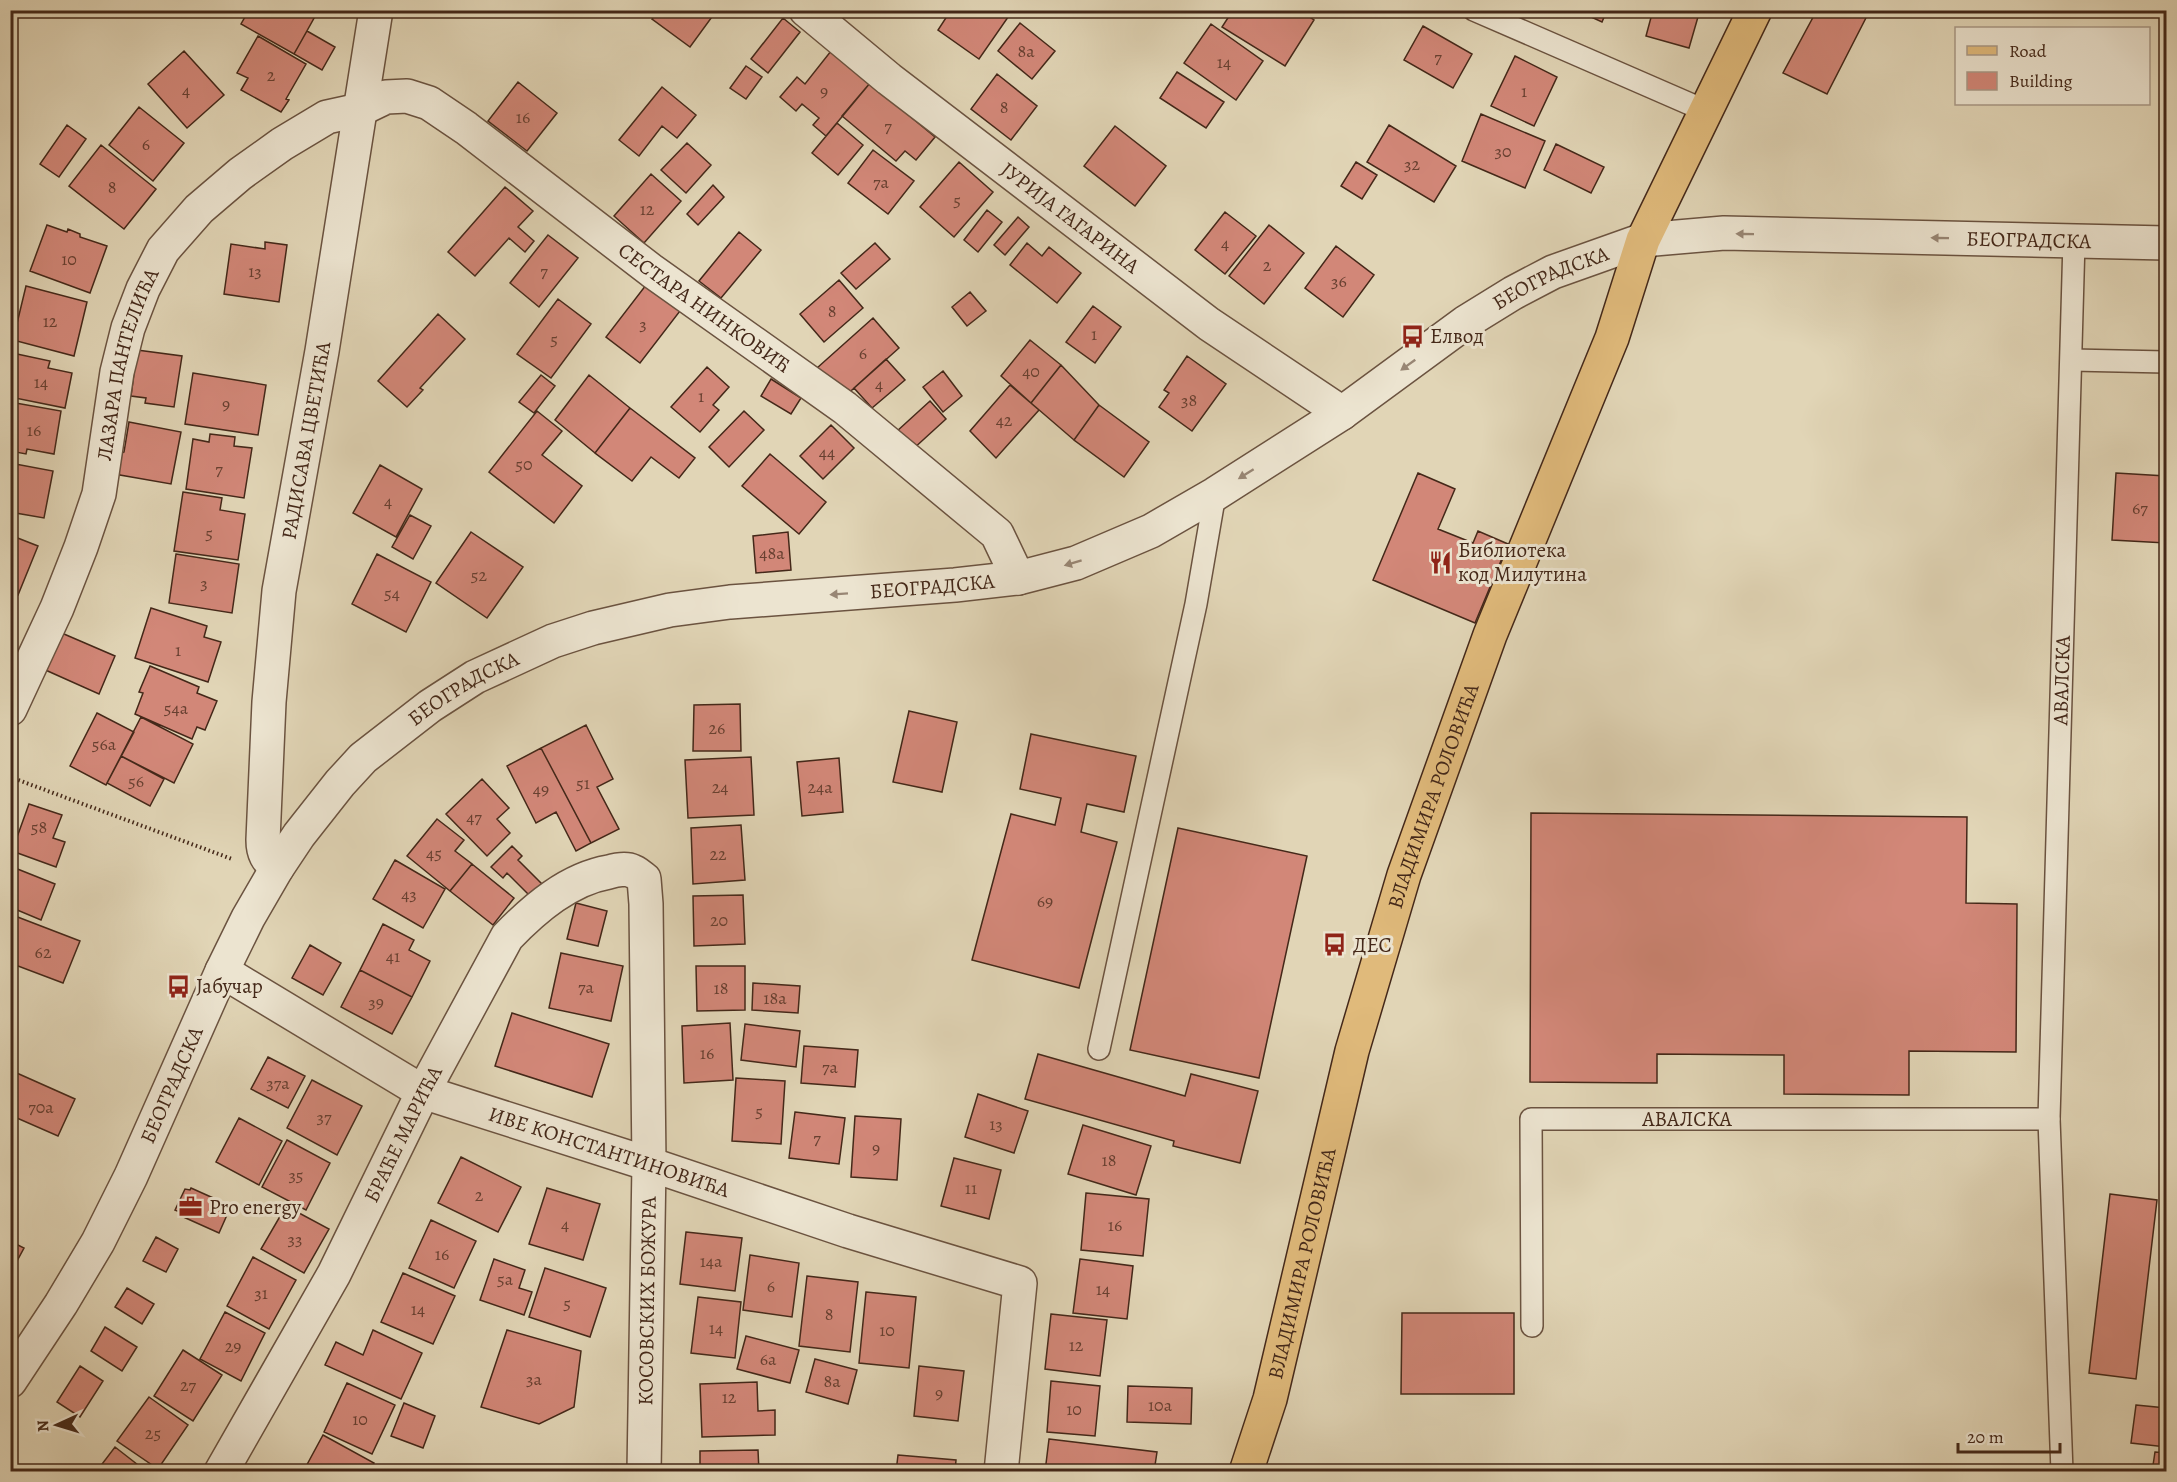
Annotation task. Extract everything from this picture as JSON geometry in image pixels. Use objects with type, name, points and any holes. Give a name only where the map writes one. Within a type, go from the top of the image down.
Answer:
[{"type":"main road","name":"ВЛАДИМИРА РОЛОВИЋА","points":[[1246,1472],[1270,1399],[1352,1051],[1404,875],[1490,635],[1612,339],[1643,240],[1755,10]]},
{"type":"street","name":"РАДИСАВА ЦВЕТИЋА","points":[[273,865],[263,850],[269,702],[279,591],[322,351],[376,10]]},
{"type":"street","name":"ЈУРИЈА ГАГАРИНА","points":[[806,10],[889,79],[1209,324],[1342,413]]},
{"type":"street","name":"СЕСТАРА НИНКОВИЋ","points":[[359,110],[386,97],[407,96],[429,103],[466,128],[652,271],[845,408],[997,534],[1018,578]]},
{"type":"street","name":"ЛАЗАРА ПАНТЕЛИЋА","points":[[10,709],[57,608],[99,494],[117,372],[128,328],[143,289],[163,250],[199,209],[248,168],[327,117],[359,110]]},
{"type":"street","name":"БЕОГРАДСКА","points":[[10,1381],[62,1304],[98,1242],[131,1176],[222,972],[273,865],[363,758],[430,706],[475,677],[554,641],[633,618],[730,602],[1018,578],[1076,563],[1128,542],[1215,494],[1342,413],[1466,322],[1513,292],[1553,272],[1643,240],[1724,233],[2166,243]]},
{"type":"street","name":"БРАЋЕ МАРИЋА","points":[[221,1472],[334,1274],[423,1092],[507,937],[524,919],[570,886],[595,874],[619,870],[632,871],[644,879]]},
{"type":"street","name":"КОСОВСКИХ БОЖУРА","points":[[644,879],[649,1164],[644,1472]]},
{"type":"street","name":"ИВЕ КОНСТАНТИНОВИЋА","points":[[222,972],[423,1092],[649,1164],[848,1232],[1020,1283],[1001,1472]]},
{"type":"lane","points":[[1474,10],[1706,111]]},
{"type":"lane","name":"АВАЛСКА","points":[[2062,1472],[2049,1119],[2074,241]]},
{"type":"lane","points":[[2072,360],[2166,362]]},
{"type":"lane","points":[[1099,1049],[1196,604],[1215,494]]},
{"type":"lane","name":"АВАЛСКА","points":[[1532,1326],[1532,1119],[2049,1119]]},
{"type":"path","points":[[10,777],[226,857],[273,865]]},
{"type":"building","points":[[249,10],[318,11],[294,54],[241,24]]},
{"type":"building","points":[[659,10],[717,10],[690,47],[652,19]]},
{"type":"building","points":[[951,10],[1013,10],[979,59],[938,30]]},
{"type":"building","points":[[1233,10],[1299,10],[1314,20],[1285,66],[1222,27]]},
{"type":"building","points":[[1576,10],[1607,10],[1602,22]]},
{"type":"building","points":[[1653,10],[1700,10],[1689,48],[1646,36]]},
{"type":"building","points":[[1817,10],[1870,10],[1827,94],[1783,73]]},
{"type":"building","points":[[783,18],[800,32],[768,73],[751,59]]},
{"type":"building","points":[[1020,23],[1055,51],[1032,79],[998,51]]},
{"type":"building","points":[[1211,24],[1263,61],[1236,100],[1184,63]]},
{"type":"building","points":[[1423,26],[1472,54],[1453,88],[1404,60]]},
{"type":"building","points":[[307,31],[335,47],[322,70],[294,54]]},
{"type":"building","points":[[258,36],[306,64],[281,112],[241,90],[248,78],[237,73]]},
{"type":"building","points":[[184,51],[224,95],[187,128],[148,84]]},
{"type":"building","points":[[831,51],[870,83],[826,136],[813,125],[819,118],[802,104],[796,111],[780,97],[797,77],[805,84]]},
{"type":"building","points":[[1515,56],[1557,77],[1534,126],[1491,106]]},
{"type":"building","points":[[746,66],[762,77],[746,99],[730,88]]},
{"type":"building","points":[[1177,72],[1224,102],[1206,128],[1160,98]]},
{"type":"building","points":[[997,74],[1037,106],[1011,140],[971,109]]},
{"type":"building","points":[[518,82],[557,113],[527,151],[488,121]]},
{"type":"building","points":[[870,83],[935,137],[916,160],[905,151],[896,161],[842,116]]},
{"type":"building","points":[[662,87],[696,115],[677,138],[662,126],[639,156],[619,140]]},
{"type":"building","points":[[139,107],[184,143],[153,181],[109,145]]},
{"type":"building","points":[[1481,114],[1545,141],[1525,188],[1462,161]]},
{"type":"building","points":[[837,123],[863,145],[838,175],[812,153]]},
{"type":"building","points":[[67,125],[86,139],[59,177],[40,164]]},
{"type":"building","points":[[1389,125],[1456,166],[1434,202],[1367,162]]},
{"type":"building","points":[[1115,126],[1166,166],[1135,206],[1084,166]]},
{"type":"building","points":[[687,143],[711,165],[686,193],[661,170]]},
{"type":"building","points":[[1556,144],[1604,167],[1591,193],[1544,170]]},
{"type":"building","points":[[101,145],[156,189],[124,229],[69,186]]},
{"type":"building","points":[[873,150],[914,181],[888,214],[848,183]]},
{"type":"building","points":[[959,162],[993,192],[954,237],[920,207]]},
{"type":"building","points":[[1356,162],[1377,175],[1362,199],[1341,186]]},
{"type":"building","points":[[651,174],[681,201],[644,243],[614,216]]},
{"type":"building","points":[[713,185],[724,197],[698,225],[687,214]]},
{"type":"building","points":[[505,187],[533,211],[518,227],[534,241],[525,252],[509,238],[475,276],[448,252]]},
{"type":"building","points":[[987,210],[1002,222],[978,252],[964,240]]},
{"type":"building","points":[[1225,212],[1256,236],[1225,274],[1195,250]]},
{"type":"building","points":[[1018,217],[1029,227],[1005,255],[994,245]]},
{"type":"building","points":[[47,225],[67,232],[68,229],[80,234],[80,237],[107,246],[90,293],[30,271]]},
{"type":"building","points":[[1269,225],[1304,253],[1264,304],[1229,276]]},
{"type":"building","points":[[739,232],[761,250],[721,298],[699,281]]},
{"type":"building","points":[[548,235],[578,258],[539,307],[510,283]]},
{"type":"building","points":[[265,242],[287,245],[279,302],[224,294],[231,244],[265,249]]},
{"type":"building","points":[[875,243],[890,259],[856,289],[841,273]]},
{"type":"building","points":[[1027,243],[1042,256],[1049,247],[1081,273],[1057,303],[1010,265]]},
{"type":"building","points":[[1336,246],[1374,275],[1343,317],[1305,288]]},
{"type":"building","points":[[839,280],[863,308],[824,342],[800,314]]},
{"type":"building","points":[[646,285],[680,311],[640,363],[606,337]]},
{"type":"building","points":[[26,286],[87,302],[74,356],[13,340]]},
{"type":"building","points":[[970,292],[986,311],[967,326],[952,307]]},
{"type":"building","points":[[558,299],[591,324],[551,378],[517,354]]},
{"type":"building","points":[[1093,306],[1121,327],[1095,363],[1066,342]]},
{"type":"building","points":[[438,314],[465,339],[420,388],[423,390],[407,407],[378,381]]},
{"type":"building","points":[[873,318],[899,348],[843,398],[817,368]]},
{"type":"building","points":[[1030,340],[1061,365],[1031,403],[1001,376]]},
{"type":"building","points":[[137,350],[182,356],[174,407],[145,403],[146,398],[131,396]]},
{"type":"building","points":[[17,354],[50,361],[48,368],[72,373],[65,408],[10,397]]},
{"type":"building","points":[[1187,356],[1226,384],[1192,431],[1159,407],[1169,393],[1164,390]]},
{"type":"building","points":[[886,359],[905,380],[872,408],[854,388]]},
{"type":"building","points":[[1061,365],[1099,405],[1074,440],[1031,403]]},
{"type":"building","points":[[707,367],[729,387],[713,405],[719,410],[700,432],[671,407]]},
{"type":"building","points":[[943,371],[962,396],[943,412],[923,387]]},
{"type":"building","points":[[193,373],[266,385],[258,435],[185,424]]},
{"type":"building","points":[[541,375],[555,386],[534,413],[519,402]]},
{"type":"building","points":[[589,375],[630,408],[595,453],[555,420]]},
{"type":"building","points":[[771,379],[801,398],[791,414],[761,396]]},
{"type":"building","points":[[1010,385],[1039,410],[996,458],[970,431]]},
{"type":"building","points":[[930,401],[946,419],[912,450],[896,432]]},
{"type":"building","points":[[10,402],[61,411],[54,454],[27,449],[26,454],[10,451]]},
{"type":"building","points":[[1099,405],[1149,442],[1124,477],[1074,440]]},
{"type":"building","points":[[630,408],[695,458],[679,478],[651,457],[632,481],[595,453]]},
{"type":"building","points":[[537,411],[562,431],[542,455],[582,486],[554,523],[489,472]]},
{"type":"building","points":[[744,411],[764,430],[729,467],[709,447]]},
{"type":"building","points":[[129,422],[181,432],[171,484],[120,475],[116,469],[119,454],[124,452]]},
{"type":"building","points":[[831,425],[854,448],[823,479],[800,456]]},
{"type":"building","points":[[210,434],[235,437],[234,446],[252,448],[244,498],[186,489],[193,439],[209,442]]},
{"type":"building","points":[[770,454],[826,502],[799,534],[742,486]]},
{"type":"building","points":[[10,463],[53,471],[44,518],[10,512]]},
{"type":"building","points":[[380,465],[422,489],[396,537],[353,513]]},
{"type":"building","name":"Библиотека код Милутина","points":[[1418,473],[1455,489],[1438,529],[1473,543],[1478,531],[1508,544],[1475,623],[1373,580]]},
{"type":"building","points":[[2116,473],[2166,476],[2166,543],[2112,540]]},
{"type":"building","points":[[183,492],[222,498],[220,510],[245,514],[238,560],[174,551]]},
{"type":"building","points":[[410,515],[431,526],[413,559],[392,547]]},
{"type":"building","points":[[471,532],[523,567],[487,618],[436,583]]},
{"type":"building","points":[[788,532],[791,570],[756,573],[753,536]]},
{"type":"building","points":[[10,535],[38,546],[18,595],[10,592]]},
{"type":"building","points":[[176,554],[239,564],[232,613],[169,603]]},
{"type":"building","points":[[377,554],[431,582],[406,632],[352,604]]},
{"type":"building","points":[[151,608],[207,626],[204,637],[221,642],[208,682],[135,658]]},
{"type":"building","points":[[57,631],[115,656],[99,694],[41,668]]},
{"type":"building","points":[[150,666],[199,687],[197,693],[217,701],[205,730],[197,727],[192,739],[135,714],[143,693],[139,692]]},
{"type":"building","points":[[740,704],[741,751],[693,751],[694,705]]},
{"type":"building","points":[[909,711],[957,722],[942,792],[893,782]]},
{"type":"building","points":[[97,713],[134,732],[106,785],[70,766]]},
{"type":"building","points":[[141,717],[193,744],[174,783],[121,756]]},
{"type":"building","points":[[586,725],[613,779],[597,787],[619,829],[591,843],[541,748]]},
{"type":"building","points":[[1031,734],[1136,756],[1124,812],[1087,804],[1081,832],[1117,842],[1079,988],[972,960],[1011,814],[1055,825],[1061,798],[1020,789]]},
{"type":"building","points":[[541,748],[591,843],[576,851],[556,812],[536,823],[507,766]]},
{"type":"building","points":[[121,756],[164,779],[150,806],[107,783]]},
{"type":"building","points":[[751,757],[754,815],[688,818],[685,760]]},
{"type":"building","points":[[839,758],[843,812],[802,816],[797,762]]},
{"type":"building","points":[[482,779],[509,808],[497,819],[510,833],[487,856],[446,814]]},
{"type":"building","points":[[29,804],[62,815],[53,838],[65,842],[56,867],[12,851]]},
{"type":"building","points":[[1531,813],[1967,817],[1966,903],[2017,904],[2016,1052],[1909,1051],[1909,1095],[1784,1094],[1784,1055],[1657,1054],[1657,1083],[1530,1082]]},
{"type":"building","points":[[437,819],[464,840],[455,851],[472,864],[450,891],[407,856]]},
{"type":"building","points":[[741,825],[745,880],[693,884],[691,828]]},
{"type":"building","points":[[1178,828],[1307,856],[1259,1078],[1130,1050]]},
{"type":"building","points":[[512,846],[522,856],[518,860],[542,884],[530,896],[507,873],[503,878],[491,867]]},
{"type":"building","points":[[395,860],[445,889],[423,928],[373,899]]},
{"type":"building","points":[[472,864],[514,898],[493,925],[450,891]]},
{"type":"building","points":[[10,866],[55,884],[41,920],[10,907]]},
{"type":"building","points":[[743,895],[745,944],[694,946],[693,896]]},
{"type":"building","points":[[576,903],[607,911],[598,946],[567,939]]},
{"type":"building","points":[[15,916],[80,941],[63,983],[10,963],[10,927]]},
{"type":"building","points":[[383,924],[414,940],[409,950],[430,961],[412,997],[360,970]]},
{"type":"building","points":[[310,945],[341,963],[323,995],[292,978]]},
{"type":"building","points":[[561,953],[623,966],[611,1021],[549,1008]]},
{"type":"building","points":[[696,966],[745,966],[745,1010],[697,1011]]},
{"type":"building","points":[[360,970],[412,997],[392,1034],[341,1007]]},
{"type":"building","points":[[753,983],[800,986],[798,1013],[752,1010]]},
{"type":"building","points":[[512,1013],[609,1044],[592,1097],[495,1066]]},
{"type":"building","points":[[730,1023],[733,1080],[684,1083],[682,1026]]},
{"type":"building","points":[[745,1024],[800,1031],[796,1067],[741,1060]]},
{"type":"building","points":[[804,1046],[858,1050],[855,1087],[801,1083]]},
{"type":"building","points":[[1038,1054],[1185,1096],[1191,1074],[1258,1091],[1240,1163],[1173,1146],[1174,1141],[1025,1099]]},
{"type":"building","points":[[268,1057],[305,1076],[288,1108],[251,1089]]},
{"type":"building","points":[[10,1070],[75,1099],[58,1136],[10,1115]]},
{"type":"building","points":[[736,1078],[785,1081],[781,1144],[732,1141]]},
{"type":"building","points":[[312,1080],[362,1106],[337,1155],[287,1128]]},
{"type":"building","points":[[978,1094],[1028,1111],[1014,1153],[965,1137]]},
{"type":"building","points":[[795,1112],[845,1118],[839,1164],[789,1158]]},
{"type":"building","points":[[855,1116],[901,1119],[897,1180],[851,1177]]},
{"type":"building","points":[[239,1118],[282,1141],[259,1185],[216,1162]]},
{"type":"building","points":[[1083,1125],[1151,1146],[1136,1195],[1068,1174]]},
{"type":"building","points":[[287,1140],[330,1163],[306,1210],[262,1187]]},
{"type":"building","points":[[461,1157],[521,1187],[498,1232],[438,1203]]},
{"type":"building","points":[[954,1158],[1001,1170],[989,1219],[941,1206]]},
{"type":"building","points":[[191,1188],[231,1206],[219,1233],[179,1215],[180,1212],[175,1210],[185,1189],[190,1190]]},
{"type":"building","points":[[547,1188],[600,1204],[583,1260],[529,1244]]},
{"type":"building","points":[[1086,1193],[1149,1199],[1143,1256],[1081,1250]]},
{"type":"building","points":[[2110,1194],[2157,1200],[2136,1379],[2089,1373]]},
{"type":"building","points":[[286,1206],[329,1229],[304,1273],[261,1249]]},
{"type":"building","points":[[431,1220],[476,1241],[454,1288],[409,1268]]},
{"type":"building","points":[[686,1232],[742,1238],[735,1291],[680,1284]]},
{"type":"building","points":[[156,1237],[178,1249],[166,1272],[143,1261]]},
{"type":"building","points":[[10,1241],[24,1248],[10,1274]]},
{"type":"building","points":[[750,1255],[799,1263],[792,1317],[743,1310]]},
{"type":"building","points":[[253,1257],[296,1280],[269,1329],[227,1306]]},
{"type":"building","points":[[494,1259],[525,1270],[519,1288],[532,1292],[524,1315],[480,1300]]},
{"type":"building","points":[[1080,1259],[1133,1266],[1127,1319],[1073,1313]]},
{"type":"building","points":[[545,1268],[606,1288],[590,1337],[529,1317]]},
{"type":"building","points":[[403,1273],[455,1296],[433,1344],[381,1322]]},
{"type":"building","points":[[807,1276],[858,1282],[850,1352],[799,1346]]},
{"type":"building","points":[[127,1288],[154,1304],[142,1324],[115,1307]]},
{"type":"building","points":[[866,1292],[916,1297],[909,1368],[859,1363]]},
{"type":"building","points":[[698,1297],[741,1302],[735,1358],[691,1353]]},
{"type":"building","points":[[225,1312],[265,1333],[241,1381],[200,1359]]},
{"type":"building","points":[[1402,1313],[1514,1313],[1514,1394],[1401,1394]]},
{"type":"building","points":[[1051,1314],[1107,1320],[1100,1376],[1045,1369]]},
{"type":"building","points":[[2166,1325],[2166,1363],[2161,1363]]},
{"type":"building","points":[[105,1327],[137,1347],[122,1371],[91,1351]]},
{"type":"building","points":[[373,1330],[422,1353],[401,1399],[325,1365],[336,1342],[363,1355]]},
{"type":"building","points":[[507,1330],[581,1351],[574,1407],[539,1424],[481,1407]]},
{"type":"building","points":[[746,1336],[799,1350],[790,1383],[737,1369]]},
{"type":"building","points":[[183,1350],[222,1375],[193,1421],[154,1396]]},
{"type":"building","points":[[815,1359],[857,1370],[848,1404],[806,1392]]},
{"type":"building","points":[[80,1366],[103,1381],[80,1417],[57,1402]]},
{"type":"building","points":[[919,1366],[964,1371],[958,1421],[914,1416]]},
{"type":"building","points":[[1051,1381],[1100,1386],[1095,1436],[1047,1432]]},
{"type":"building","points":[[757,1382],[758,1411],[775,1410],[775,1435],[702,1437],[700,1384]]},
{"type":"building","points":[[347,1383],[395,1405],[372,1454],[324,1432]]},
{"type":"building","points":[[1128,1386],[1192,1388],[1191,1424],[1127,1422]]},
{"type":"building","points":[[149,1397],[188,1425],[158,1469],[117,1441]]},
{"type":"building","points":[[404,1403],[435,1416],[423,1448],[391,1436]]},
{"type":"building","points":[[2136,1405],[2166,1408],[2166,1447],[2131,1443]]},
{"type":"building","points":[[323,1435],[374,1463],[369,1472],[303,1472]]},
{"type":"building","points":[[1049,1439],[1157,1452],[1154,1472],[1045,1472]]},
{"type":"building","points":[[115,1447],[147,1472],[96,1472]]},
{"type":"building","points":[[758,1450],[759,1472],[700,1472],[700,1451]]},
{"type":"building","points":[[2155,1452],[2166,1453],[2166,1472],[2152,1472]]},
{"type":"building","points":[[898,1455],[956,1460],[955,1472],[896,1472]]},
{"type":"place","name":"Елвод","points":[[1412,336]]},
{"type":"place","name":"Библиотека код Милутина","points":[[1440,562]]},
{"type":"place","name":"ДЕС","points":[[1335,945]]},
{"type":"place","name":"Јабучар","points":[[178,986]]},
{"type":"place","name":"Pro energy","points":[[191,1207]]}]
